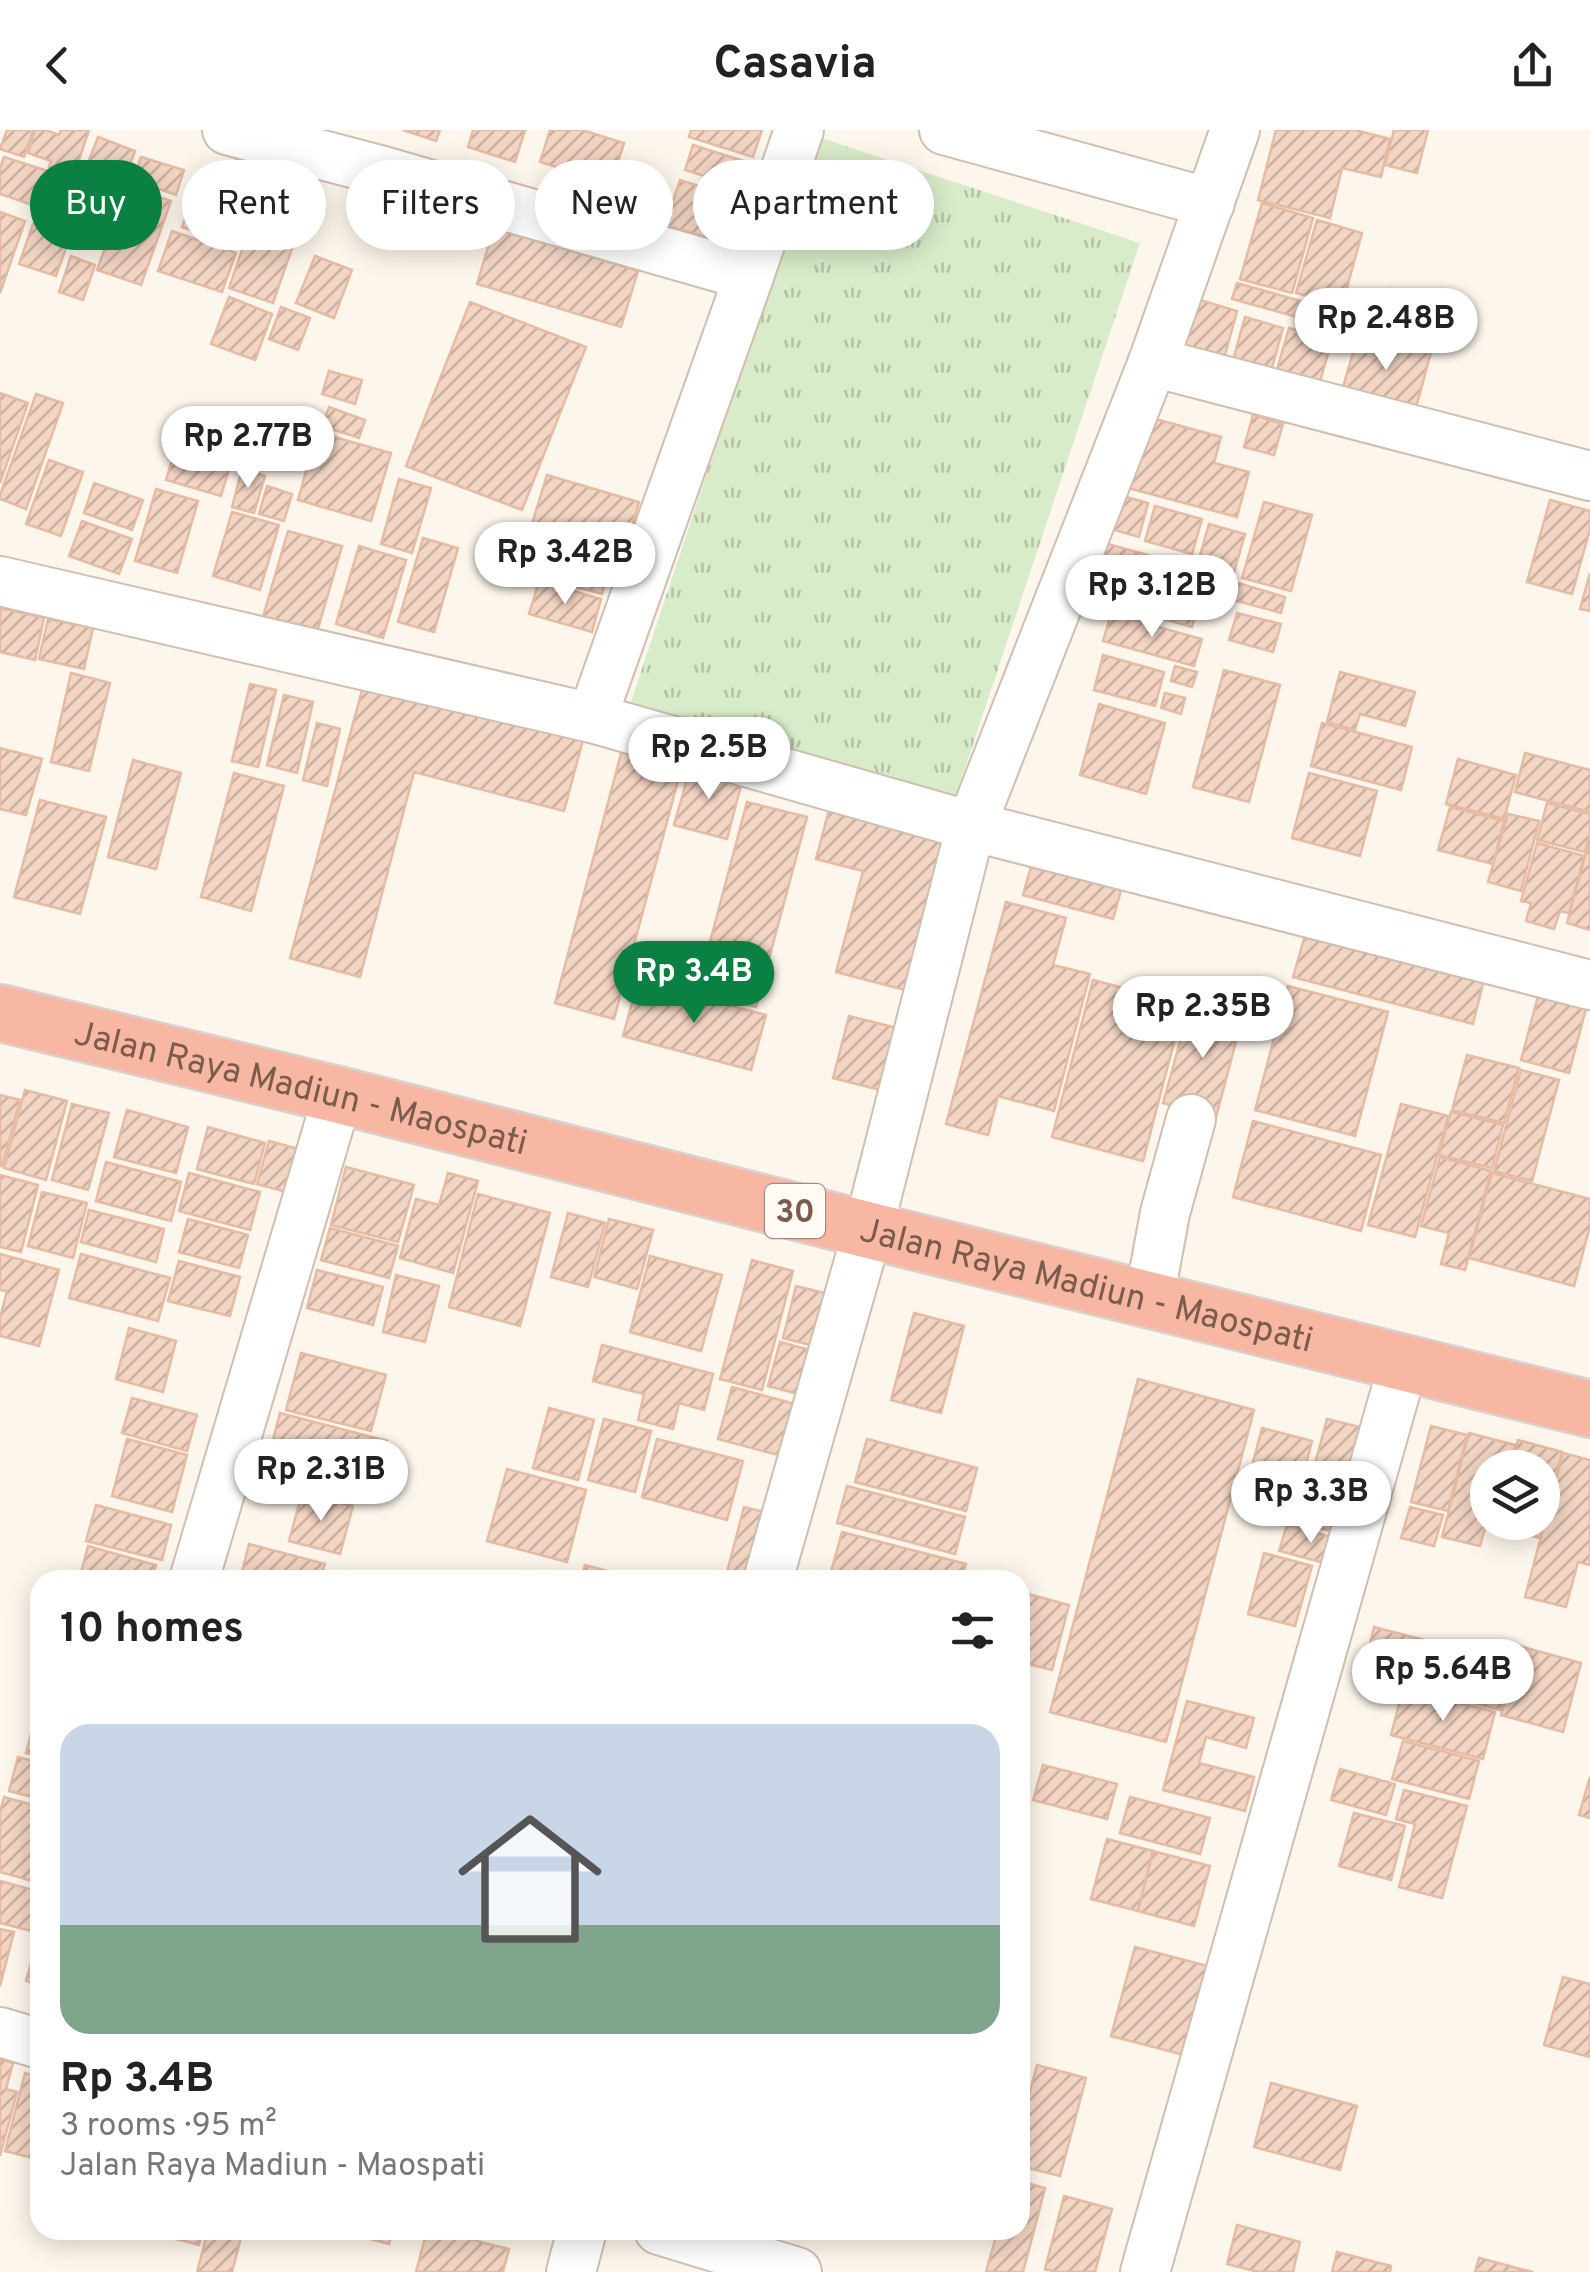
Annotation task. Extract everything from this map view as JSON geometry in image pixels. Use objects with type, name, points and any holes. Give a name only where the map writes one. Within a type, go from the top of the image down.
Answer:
[{"type":"highway","name":"Jalan Raya Madiun - Maospati","points":[[0,1013],[1590,1409]]},
{"type":"street","points":[[227,130],[749,276]]},
{"type":"street","points":[[592,718],[800,130]]},
{"type":"street","points":[[944,130],[1210,204]]},
{"type":"street","points":[[771,1570],[868,1230],[971,826],[1153,362],[1234,130]]},
{"type":"street","points":[[1153,362],[1590,476]]},
{"type":"street","points":[[0,581],[592,718],[971,826],[1590,985]]},
{"type":"street","points":[[197,1570],[338,1095]]},
{"type":"street","points":[[1150,1300],[1165,1213],[1191,1119]]},
{"type":"street","points":[[1145,2272],[1404,1362]]},
{"type":"street","points":[[0,2032],[30,2041]]},
{"type":"street","points":[[571,2272],[579,2240]]},
{"type":"street","points":[[693,2240],[797,2272]]},
{"type":"green space","points":[[818,137],[888,160],[810,160]]},
{"type":"green space","points":[[934,175],[1140,243],[950,813],[629,708],[781,250],[934,250]]},
{"type":"building","points":[[7,130],[33,130],[24,157],[0,149]]},
{"type":"building","points":[[35,130],[59,135],[61,130],[89,130],[79,160],[48,160],[28,153]]},
{"type":"building","points":[[403,130],[440,130],[436,141]]},
{"type":"building","points":[[473,130],[525,130],[515,162],[468,147]]},
{"type":"building","points":[[550,130],[582,130],[624,143],[619,160],[541,160]]},
{"type":"building","points":[[691,130],[762,130],[753,157],[689,137]]},
{"type":"building","points":[[1276,130],[1355,130],[1390,139],[1381,177],[1342,168],[1330,218],[1258,200]]},
{"type":"building","points":[[1394,130],[1428,130],[1417,173],[1385,165]]},
{"type":"building","points":[[98,137],[135,151],[132,160],[89,160]]},
{"type":"building","points":[[693,145],[741,160],[693,160],[693,173],[685,170]]},
{"type":"building","points":[[4,157],[30,165],[30,204],[0,194]]},
{"type":"building","points":[[162,163],[182,169],[176,195],[162,190]]},
{"type":"building","points":[[680,180],[693,184],[693,233],[673,227],[673,201]]},
{"type":"building","points":[[162,198],[171,201],[162,226]]},
{"type":"building","points":[[1262,203],[1313,218],[1292,293],[1240,279]]},
{"type":"building","points":[[0,212],[25,221],[0,293]]},
{"type":"building","points":[[1317,220],[1362,233],[1342,306],[1296,293]]},
{"type":"building","points":[[172,231],[182,234],[182,250],[236,253],[222,292],[158,271]]},
{"type":"building","points":[[30,233],[30,250],[65,250],[56,276],[19,264]]},
{"type":"building","points":[[515,233],[535,240],[535,250],[569,250],[638,271],[621,327],[477,284],[487,250],[515,250]]},
{"type":"building","points":[[104,250],[154,250],[141,285],[97,270]]},
{"type":"building","points":[[242,250],[291,250],[273,303],[229,288]]},
{"type":"building","points":[[71,256],[95,265],[83,300],[59,292]]},
{"type":"building","points":[[315,256],[352,270],[334,318],[296,303]]},
{"type":"building","points":[[1237,283],[1326,308],[1322,324],[1232,299]]},
{"type":"building","points":[[1391,289],[1427,299],[1417,336],[1381,326]]},
{"type":"building","points":[[229,297],[272,314],[255,360],[211,344]]},
{"type":"building","points":[[1190,297],[1237,311],[1220,373],[1173,359]]},
{"type":"building","points":[[470,302],[586,347],[522,510],[406,466]]},
{"type":"building","points":[[281,307],[310,318],[298,350],[269,339]]},
{"type":"building","points":[[1245,317],[1283,328],[1268,382],[1230,371]]},
{"type":"building","points":[[1289,328],[1332,340],[1316,395],[1273,383]]},
{"type":"building","points":[[1359,332],[1431,352],[1414,415],[1341,394]]},
{"type":"building","points":[[329,371],[362,380],[355,404],[322,394]]},
{"type":"building","points":[[0,393],[28,403],[0,483]]},
{"type":"building","points":[[36,394],[63,403],[26,509],[0,499],[0,495]]},
{"type":"building","points":[[329,407],[365,420],[359,438],[322,426]]},
{"type":"building","points":[[218,408],[251,420],[239,454],[205,442]]},
{"type":"building","points":[[1253,415],[1283,424],[1274,455],[1244,447]]},
{"type":"building","points":[[1148,417],[1221,437],[1214,463],[1249,472],[1237,517],[1128,488]]},
{"type":"building","points":[[317,432],[391,453],[371,521],[298,500]]},
{"type":"building","points":[[178,440],[233,456],[221,496],[166,480]]},
{"type":"building","points":[[49,460],[83,472],[61,536],[26,524]]},
{"type":"building","points":[[242,469],[265,476],[254,513],[232,507]]},
{"type":"building","points":[[547,475],[639,502],[625,550],[532,524]]},
{"type":"building","points":[[399,479],[431,488],[412,553],[381,544]]},
{"type":"building","points":[[94,483],[143,500],[132,530],[84,513]]},
{"type":"building","points":[[267,486],[292,494],[284,521],[259,514]]},
{"type":"building","points":[[156,489],[198,501],[177,573],[135,561]]},
{"type":"building","points":[[1116,494],[1148,503],[1139,537],[1107,528]]},
{"type":"building","points":[[1550,500],[1590,511],[1590,529],[1572,594],[1527,582]]},
{"type":"building","points":[[1264,502],[1312,515],[1291,591],[1242,578]]},
{"type":"building","points":[[1155,506],[1202,519],[1192,554],[1145,541]]},
{"type":"building","points":[[232,512],[279,525],[260,590],[213,576]]},
{"type":"building","points":[[82,521],[132,539],[119,574],[69,556]]},
{"type":"building","points":[[1209,524],[1245,534],[1233,576],[1197,566]]},
{"type":"building","points":[[288,531],[342,546],[317,632],[263,617]]},
{"type":"building","points":[[524,534],[543,539],[530,584],[511,579]]},
{"type":"building","points":[[423,538],[458,548],[434,632],[398,622]]},
{"type":"building","points":[[553,538],[613,555],[602,594],[542,578]]},
{"type":"building","points":[[1101,542],[1148,555],[1132,613],[1085,599]]},
{"type":"building","points":[[359,546],[406,560],[383,638],[336,624]]},
{"type":"building","points":[[1155,564],[1206,578],[1192,627],[1142,613]]},
{"type":"building","points":[[1590,573],[1590,611],[1580,609]]},
{"type":"building","points":[[539,581],[601,599],[592,632],[529,614]]},
{"type":"building","points":[[1238,583],[1285,597],[1281,613],[1233,600]]},
{"type":"building","points":[[0,608],[44,618],[35,660],[0,652]]},
{"type":"building","points":[[1237,613],[1281,624],[1273,652],[1229,640]]},
{"type":"building","points":[[1111,614],[1202,639],[1194,666],[1103,641]]},
{"type":"building","points":[[48,619],[93,628],[84,669],[39,659]]},
{"type":"building","points":[[1103,655],[1164,672],[1155,706],[1094,690]]},
{"type":"building","points":[[1175,666],[1197,672],[1192,687],[1171,681]]},
{"type":"building","points":[[1224,670],[1280,685],[1249,802],[1193,787]]},
{"type":"building","points":[[1340,672],[1415,692],[1405,726],[1360,714],[1355,730],[1327,722]]},
{"type":"building","points":[[71,673],[110,683],[89,771],[51,762]]},
{"type":"building","points":[[365,679],[584,736],[564,811],[414,772],[360,977],[290,958]]},
{"type":"building","points":[[250,684],[276,690],[258,767],[232,761]]},
{"type":"building","points":[[1165,693],[1185,698],[1181,714],[1161,708]]},
{"type":"building","points":[[284,695],[313,702],[297,773],[267,765]]},
{"type":"building","points":[[1099,704],[1165,723],[1146,794],[1080,775]]},
{"type":"building","points":[[317,723],[340,729],[327,786],[303,780]]},
{"type":"building","points":[[1322,723],[1412,747],[1401,790],[1311,766]]},
{"type":"building","points":[[623,746],[683,762],[614,1019],[555,1003]]},
{"type":"building","points":[[0,748],[42,759],[26,815],[0,809]]},
{"type":"building","points":[[1525,753],[1590,770],[1590,812],[1515,792]]},
{"type":"building","points":[[1458,759],[1516,775],[1504,819],[1446,804]]},
{"type":"building","points":[[133,760],[181,773],[156,869],[108,857]]},
{"type":"building","points":[[691,765],[743,778],[727,839],[674,825]]},
{"type":"building","points":[[234,773],[284,786],[251,911],[201,897]]},
{"type":"building","points":[[1309,773],[1377,791],[1360,856],[1292,838]]},
{"type":"building","points":[[40,800],[106,817],[80,914],[14,897]]},
{"type":"building","points":[[747,802],[807,817],[756,1007],[697,991]]},
{"type":"building","points":[[1547,803],[1590,814],[1585,852],[1537,840]]},
{"type":"building","points":[[830,806],[950,837],[909,991],[836,972],[863,871],[816,859]]},
{"type":"building","points":[[1450,807],[1504,821],[1493,864],[1438,850]]},
{"type":"building","points":[[1508,814],[1539,821],[1521,891],[1488,882]]},
{"type":"building","points":[[1590,838],[1590,930],[1567,923]]},
{"type":"building","points":[[1537,843],[1584,856],[1569,913],[1560,911],[1554,929],[1526,921],[1531,903],[1521,901]]},
{"type":"building","points":[[1035,852],[1125,876],[1113,919],[1023,895]]},
{"type":"building","points":[[1006,902],[1066,918],[1053,965],[1090,974],[1054,1111],[998,1096],[988,1135],[946,1124]]},
{"type":"building","points":[[1308,925],[1486,971],[1473,1024],[1293,977]]},
{"type":"building","points":[[1093,980],[1184,1004],[1143,1161],[1052,1137]]},
{"type":"building","points":[[638,981],[766,1015],[751,1070],[623,1036]]},
{"type":"building","points":[[1541,985],[1589,997],[1569,1073],[1521,1060]]},
{"type":"building","points":[[1288,986],[1388,1012],[1355,1136],[1255,1110]]},
{"type":"building","points":[[1190,1006],[1242,1019],[1216,1117],[1163,1103]]},
{"type":"building","points":[[849,1016],[905,1030],[888,1092],[833,1078]]},
{"type":"building","points":[[1467,1055],[1519,1068],[1504,1123],[1452,1110]]},
{"type":"building","points":[[1521,1070],[1559,1080],[1532,1181],[1494,1171]]},
{"type":"building","points":[[25,1090],[67,1101],[46,1180],[4,1168]]},
{"type":"building","points":[[0,1095],[20,1100],[2,1166],[0,1166]]},
{"type":"building","points":[[72,1104],[109,1113],[88,1190],[52,1180]]},
{"type":"building","points":[[1401,1104],[1448,1116],[1415,1237],[1368,1225]]},
{"type":"building","points":[[127,1110],[188,1127],[176,1173],[114,1157]]},
{"type":"building","points":[[1451,1112],[1503,1125],[1492,1168],[1439,1155]]},
{"type":"building","points":[[1253,1121],[1381,1155],[1361,1231],[1233,1197]]},
{"type":"building","points":[[208,1127],[265,1143],[254,1184],[197,1169]]},
{"type":"building","points":[[269,1141],[313,1153],[301,1196],[257,1184]]},
{"type":"building","points":[[1440,1157],[1491,1171],[1465,1270],[1441,1264],[1449,1233],[1421,1226]]},
{"type":"building","points":[[106,1162],[181,1182],[171,1221],[96,1201]]},
{"type":"building","points":[[346,1167],[414,1185],[398,1242],[331,1225]]},
{"type":"building","points":[[189,1173],[260,1192],[250,1230],[179,1211]]},
{"type":"building","points":[[448,1173],[478,1181],[453,1273],[400,1258],[416,1199],[439,1205]]},
{"type":"building","points":[[1492,1173],[1590,1199],[1590,1226],[1574,1286],[1469,1258]]},
{"type":"building","points":[[0,1175],[38,1185],[21,1252],[0,1247]]},
{"type":"building","points":[[42,1192],[87,1203],[73,1258],[28,1246]]},
{"type":"building","points":[[478,1194],[550,1213],[520,1326],[449,1307]]},
{"type":"building","points":[[89,1210],[164,1229],[156,1262],[81,1242]]},
{"type":"building","points":[[568,1213],[605,1223],[588,1287],[551,1277]]},
{"type":"building","points":[[188,1219],[248,1235],[239,1268],[179,1252]]},
{"type":"building","points":[[609,1219],[653,1230],[637,1289],[594,1277]]},
{"type":"building","points":[[330,1228],[398,1246],[389,1278],[321,1260]]},
{"type":"building","points":[[0,1254],[59,1270],[39,1346],[0,1336],[7,1291],[0,1290]]},
{"type":"building","points":[[81,1254],[170,1278],[158,1321],[69,1298]]},
{"type":"building","points":[[650,1256],[722,1275],[701,1351],[630,1332]]},
{"type":"building","points":[[752,1260],[793,1271],[762,1390],[720,1379]]},
{"type":"building","points":[[179,1261],[240,1277],[230,1316],[168,1301]]},
{"type":"building","points":[[317,1270],[383,1287],[373,1325],[307,1308]]},
{"type":"building","points":[[396,1275],[439,1286],[425,1342],[383,1332]]},
{"type":"building","points":[[796,1286],[836,1296],[822,1348],[783,1338]]},
{"type":"building","points":[[914,1313],[964,1326],[941,1413],[891,1400]]},
{"type":"building","points":[[129,1328],[176,1341],[163,1392],[116,1379]]},
{"type":"building","points":[[780,1342],[824,1354],[813,1398],[768,1386]]},
{"type":"building","points":[[602,1345],[713,1374],[704,1410],[679,1403],[673,1429],[638,1420],[644,1394],[593,1381]]},
{"type":"building","points":[[301,1353],[386,1375],[371,1431],[286,1410]]},
{"type":"building","points":[[1138,1379],[1254,1410],[1166,1742],[1050,1712]]},
{"type":"building","points":[[732,1387],[795,1404],[782,1456],[718,1439]]},
{"type":"building","points":[[132,1398],[197,1415],[187,1451],[122,1433]]},
{"type":"building","points":[[549,1408],[594,1420],[578,1480],[533,1468]]},
{"type":"building","points":[[280,1413],[387,1441],[372,1499],[265,1470]]},
{"type":"building","points":[[604,1419],[651,1431],[635,1492],[588,1480]]},
{"type":"building","points":[[1327,1419],[1376,1431],[1348,1535],[1299,1523]]},
{"type":"building","points":[[1431,1426],[1467,1435],[1448,1511],[1411,1502]]},
{"type":"building","points":[[1262,1428],[1312,1441],[1293,1513],[1243,1500]]},
{"type":"building","points":[[1469,1433],[1515,1445],[1514,1450],[1470,1450],[1470,1540],[1482,1540],[1480,1546],[1442,1537]]},
{"type":"building","points":[[127,1439],[187,1455],[172,1512],[112,1496]]},
{"type":"building","points":[[657,1439],[743,1461],[727,1520],[642,1497]]},
{"type":"building","points":[[867,1439],[977,1468],[966,1511],[855,1482]]},
{"type":"building","points":[[1518,1440],[1555,1450],[1516,1450]]},
{"type":"building","points":[[1563,1453],[1590,1460],[1590,1565],[1578,1562],[1566,1607],[1525,1597],[1540,1540],[1560,1540]]},
{"type":"building","points":[[507,1469],[586,1490],[567,1562],[487,1541]]},
{"type":"building","points":[[847,1486],[965,1517],[955,1554],[837,1523]]},
{"type":"building","points":[[302,1493],[353,1506],[340,1554],[289,1541]]},
{"type":"building","points":[[96,1505],[171,1525],[162,1560],[86,1541]]},
{"type":"building","points":[[744,1507],[775,1515],[761,1570],[728,1570]]},
{"type":"building","points":[[1410,1507],[1443,1515],[1434,1546],[1401,1538]]},
{"type":"building","points":[[1287,1525],[1342,1540],[1335,1566],[1279,1551]]},
{"type":"building","points":[[842,1532],[966,1564],[964,1570],[832,1570]]},
{"type":"building","points":[[249,1544],[325,1564],[323,1570],[242,1570]]},
{"type":"building","points":[[88,1546],[156,1565],[155,1570],[82,1570]]},
{"type":"building","points":[[1264,1553],[1312,1566],[1295,1626],[1248,1614]]},
{"type":"building","points":[[1030,1595],[1069,1605],[1052,1670],[1030,1664]]},
{"type":"building","points":[[1374,1627],[1513,1663],[1500,1710],[1405,1685],[1411,1663],[1368,1652]]},
{"type":"building","points":[[1519,1646],[1581,1663],[1563,1732],[1501,1715]]},
{"type":"building","points":[[1403,1689],[1495,1712],[1483,1759],[1391,1735]]},
{"type":"building","points":[[1187,1701],[1254,1718],[1246,1748],[1206,1737],[1199,1763],[1254,1777],[1245,1811],[1163,1790]]},
{"type":"building","points":[[1403,1741],[1479,1761],[1469,1799],[1392,1779]]},
{"type":"building","points":[[18,1757],[30,1760],[30,1796],[9,1791]]},
{"type":"building","points":[[1043,1765],[1117,1784],[1107,1819],[1033,1800]]},
{"type":"building","points":[[1340,1769],[1395,1784],[1386,1815],[1331,1800]]},
{"type":"building","points":[[1590,1777],[1590,1818],[1579,1815]]},
{"type":"building","points":[[1404,1790],[1467,1806],[1442,1898],[1399,1887],[1415,1824],[1396,1819]]},
{"type":"building","points":[[4,1797],[30,1804],[30,1880],[0,1872],[0,1812]]},
{"type":"building","points":[[1130,1797],[1210,1818],[1200,1854],[1120,1833]]},
{"type":"building","points":[[1354,1813],[1405,1826],[1391,1880],[1339,1866]]},
{"type":"building","points":[[1107,1839],[1153,1851],[1138,1911],[1091,1899]]},
{"type":"building","points":[[1153,1851],[1210,1866],[1194,1926],[1138,1911]]},
{"type":"building","points":[[0,1881],[30,1889],[30,1931],[0,1923]]},
{"type":"building","points":[[0,1929],[14,1932],[0,1986]]},
{"type":"building","points":[[1135,1947],[1211,1967],[1188,2056],[1111,2036]]},
{"type":"building","points":[[1563,1977],[1590,1984],[1590,2057],[1544,2045]]},
{"type":"building","points":[[0,2059],[13,2063],[6,2089],[17,2092],[0,2156]]},
{"type":"building","points":[[1037,2065],[1086,2078],[1060,2176],[1030,2168],[1030,2091]]},
{"type":"building","points":[[25,2073],[30,2074],[30,2157],[5,2151]]},
{"type":"building","points":[[1271,2083],[1357,2106],[1340,2170],[1254,2147]]},
{"type":"building","points":[[1030,2184],[1045,2188],[1023,2272],[986,2272],[995,2240],[1030,2240]]},
{"type":"building","points":[[1064,2196],[1112,2209],[1095,2272],[1045,2269]]},
{"type":"building","points":[[1237,2225],[1300,2242],[1293,2272],[1259,2272],[1227,2264]]},
{"type":"building","points":[[205,2240],[240,2240],[232,2272],[197,2272]]},
{"type":"building","points":[[424,2240],[473,2240],[509,2249],[503,2272],[416,2272]]},
{"type":"building","points":[[1337,2252],[1391,2266],[1390,2272],[1332,2272]]},
{"type":"building","points":[[1479,2258],[1533,2272],[1475,2272]]}]
